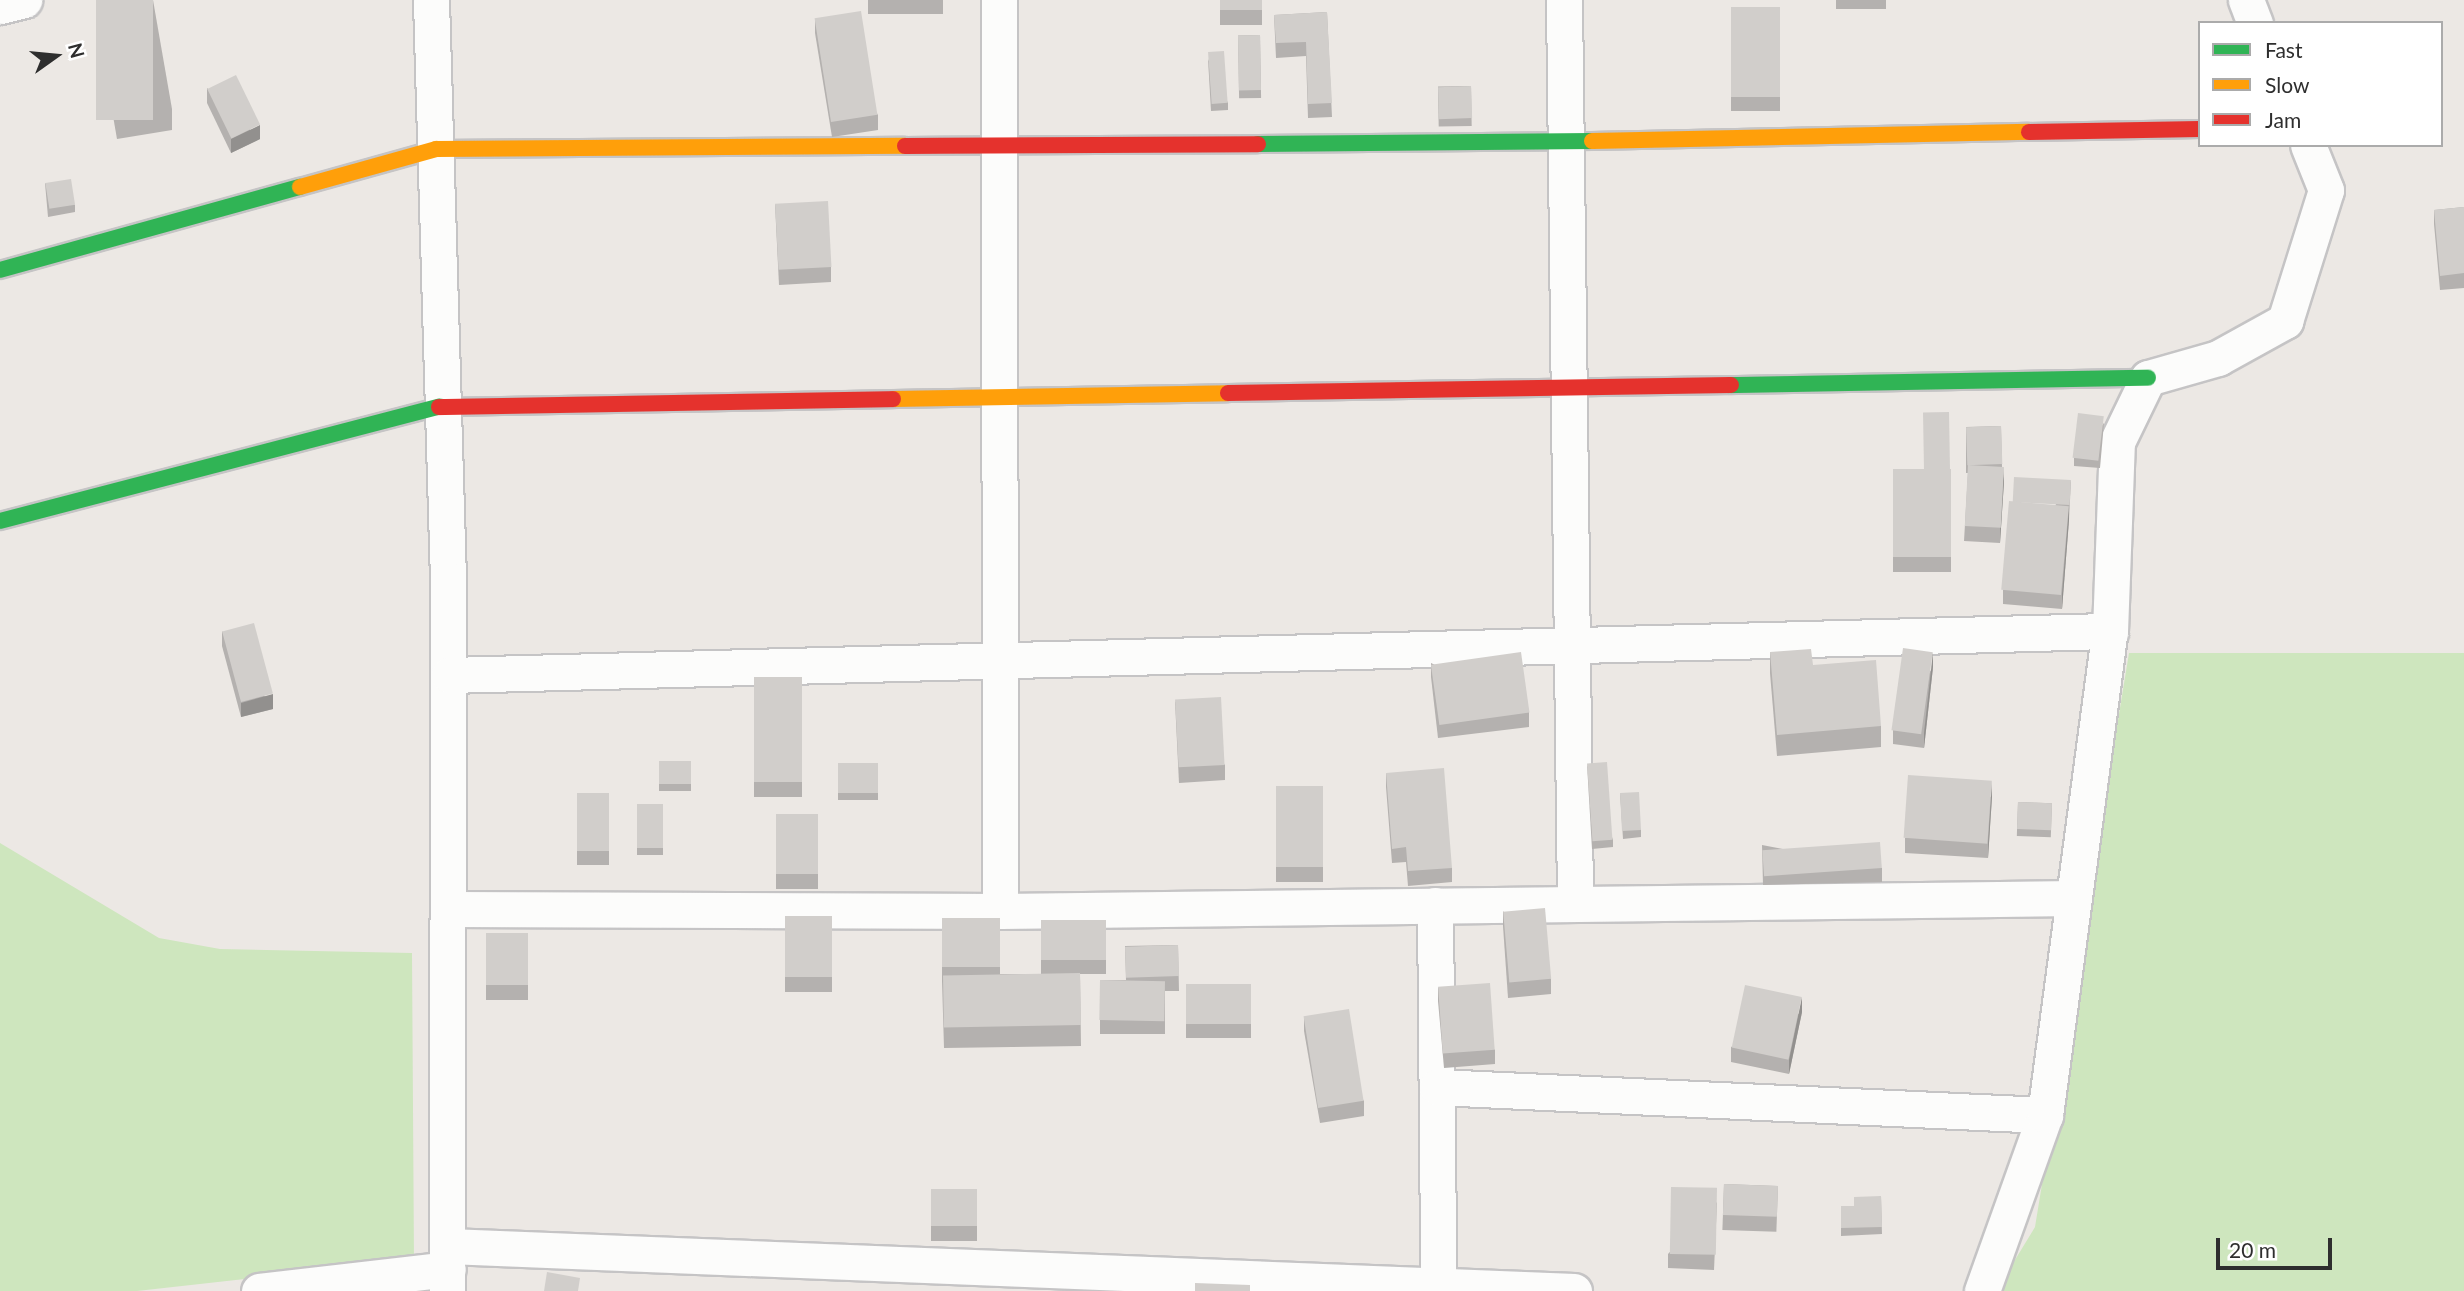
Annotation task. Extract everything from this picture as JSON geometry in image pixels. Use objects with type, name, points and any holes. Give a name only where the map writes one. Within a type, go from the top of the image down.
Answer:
[{"type":"street","points":[[0,6],[24,0]]},
{"type":"street","points":[[431,0],[449,675],[448,1269]]},
{"type":"street","points":[[999,0],[1000,911]]},
{"type":"street","points":[[1564,0],[1575,903]]},
{"type":"street","points":[[2246,0],[2254,21]]},
{"type":"street","points":[[0,270],[436,149],[1566,142],[2198,129]]},
{"type":"street","points":[[0,521],[443,406],[2148,378],[2218,358],[2285,320],[2326,190],[2309,147]]},
{"type":"street","points":[[1982,1291],[2045,1115],[2110,631],[2117,442],[2148,378]]},
{"type":"street","points":[[449,675],[2110,631]]},
{"type":"street","points":[[449,909],[1000,911],[2074,898]]},
{"type":"street","points":[[1435,905],[1438,1285]]},
{"type":"street","points":[[1437,1087],[2045,1115]]},
{"type":"street","points":[[259,1291],[448,1269],[1438,1285],[1574,1291]]},
{"type":"green space","points":[[2129,653],[2464,653],[2464,1291],[1996,1291],[2035,1227]]},
{"type":"green space","points":[[0,843],[159,938],[220,949],[412,953],[414,1260],[137,1291],[0,1291]]},
{"type":"building","points":[[96,0],[153,0],[153,120],[96,120]]},
{"type":"building","points":[[1220,0],[1262,0],[1262,10],[1220,10]]},
{"type":"building","points":[[1731,7],[1780,7],[1780,97],[1731,97]]},
{"type":"building","points":[[861,11],[877,115],[831,122],[815,18]]},
{"type":"building","points":[[1327,12],[1332,103],[1308,104],[1306,42],[1276,43],[1274,15]]},
{"type":"building","points":[[1238,35],[1260,35],[1261,90],[1239,90]]},
{"type":"building","points":[[1224,51],[1228,103],[1212,104],[1208,52]]},
{"type":"building","points":[[236,75],[260,124],[231,138],[207,89]]},
{"type":"building","points":[[1471,86],[1472,118],[1439,119],[1438,87]]},
{"type":"building","points":[[71,179],[75,205],[49,209],[45,183]]},
{"type":"building","points":[[828,201],[831,267],[779,270],[775,204]]},
{"type":"building","points":[[2464,207],[2464,273],[2440,276],[2434,210]]},
{"type":"building","points":[[1923,412],[1949,412],[1950,469],[1924,469]]},
{"type":"building","points":[[2078,413],[2104,416],[2098,461],[2073,458]]},
{"type":"building","points":[[2001,426],[2002,464],[1967,465],[1966,427]]},
{"type":"building","points":[[1968,465],[2004,467],[2001,528],[1965,526]]},
{"type":"building","points":[[1893,469],[1951,469],[1951,557],[1893,557]]},
{"type":"building","points":[[2014,477],[2071,480],[2070,505],[2013,502]]},
{"type":"building","points":[[2009,501],[2069,506],[2061,595],[2001,590]]},
{"type":"building","points":[[254,623],[273,694],[241,702],[222,632]]},
{"type":"building","points":[[1903,648],[1933,652],[1921,734],[1891,730]]},
{"type":"building","points":[[1811,649],[1813,665],[1876,660],[1881,726],[1777,735],[1770,652]]},
{"type":"building","points":[[1521,652],[1529,712],[1439,725],[1431,665]]},
{"type":"building","points":[[754,677],[802,677],[802,782],[754,782]]},
{"type":"building","points":[[1221,697],[1225,765],[1179,767],[1175,699]]},
{"type":"building","points":[[659,761],[691,761],[691,784],[659,784]]},
{"type":"building","points":[[1607,762],[1612,840],[1592,841],[1587,763]]},
{"type":"building","points":[[838,763],[878,763],[878,793],[838,793]]},
{"type":"building","points":[[1444,768],[1452,868],[1408,871],[1406,847],[1392,849],[1386,773]]},
{"type":"building","points":[[1908,775],[1992,781],[1987,844],[1904,838]]},
{"type":"building","points":[[1276,786],[1323,786],[1323,867],[1276,867]]},
{"type":"building","points":[[1639,792],[1641,830],[1622,831],[1620,793]]},
{"type":"building","points":[[577,793],[609,793],[609,851],[577,851]]},
{"type":"building","points":[[2018,802],[2052,803],[2051,830],[2017,829]]},
{"type":"building","points":[[637,804],[663,804],[663,848],[637,848]]},
{"type":"building","points":[[776,814],[818,814],[818,874],[776,874]]},
{"type":"building","points":[[1880,842],[1882,868],[1764,876],[1762,850]]},
{"type":"building","points":[[1545,908],[1551,979],[1509,982],[1503,912]]},
{"type":"building","points":[[785,916],[832,916],[832,977],[785,977]]},
{"type":"building","points":[[942,918],[1000,918],[1000,967],[942,967]]},
{"type":"building","points":[[1041,920],[1106,920],[1106,960],[1041,960]]},
{"type":"building","points":[[486,933],[528,933],[528,985],[486,985]]},
{"type":"building","points":[[1178,945],[1179,976],[1126,978],[1125,947]]},
{"type":"building","points":[[1080,973],[1081,1025],[944,1027],[943,975]]},
{"type":"building","points":[[1100,980],[1165,981],[1164,1021],[1099,1020]]},
{"type":"building","points":[[1490,983],[1495,1050],[1443,1053],[1438,987]]},
{"type":"building","points":[[1186,984],[1251,984],[1251,1024],[1186,1024]]},
{"type":"building","points":[[1745,985],[1802,997],[1788,1060],[1732,1048]]},
{"type":"building","points":[[1349,1009],[1364,1101],[1318,1108],[1304,1016]]},
{"type":"building","points":[[1724,1184],[1778,1186],[1777,1217],[1723,1215]]},
{"type":"building","points":[[1671,1187],[1717,1188],[1716,1255],[1670,1254]]},
{"type":"building","points":[[931,1189],[977,1189],[977,1226],[931,1226]]},
{"type":"building","points":[[1881,1196],[1882,1227],[1841,1228],[1841,1206],[1854,1206],[1854,1197]]},
{"type":"building","points":[[547,1272],[580,1278],[578,1291],[544,1291]]},
{"type":"building","points":[[1195,1283],[1250,1285],[1250,1291],[1195,1291]]},
{"type":"traffic: fast","points":[[1258,144],[1592,141]]},
{"type":"traffic: fast","points":[[0,270],[300,187]]},
{"type":"traffic: fast","points":[[1731,385],[2148,378]]},
{"type":"traffic: fast","points":[[0,521],[439,407]]},
{"type":"traffic: slow","points":[[1592,141],[2029,132]]},
{"type":"traffic: slow","points":[[300,187],[436,149],[905,146]]},
{"type":"traffic: slow","points":[[893,399],[1228,393]]},
{"type":"traffic: jam","points":[[2029,132],[2198,129]]},
{"type":"traffic: jam","points":[[905,146],[1258,144]]},
{"type":"traffic: jam","points":[[1228,393],[1731,385]]},
{"type":"traffic: jam","points":[[439,407],[893,399]]}]
